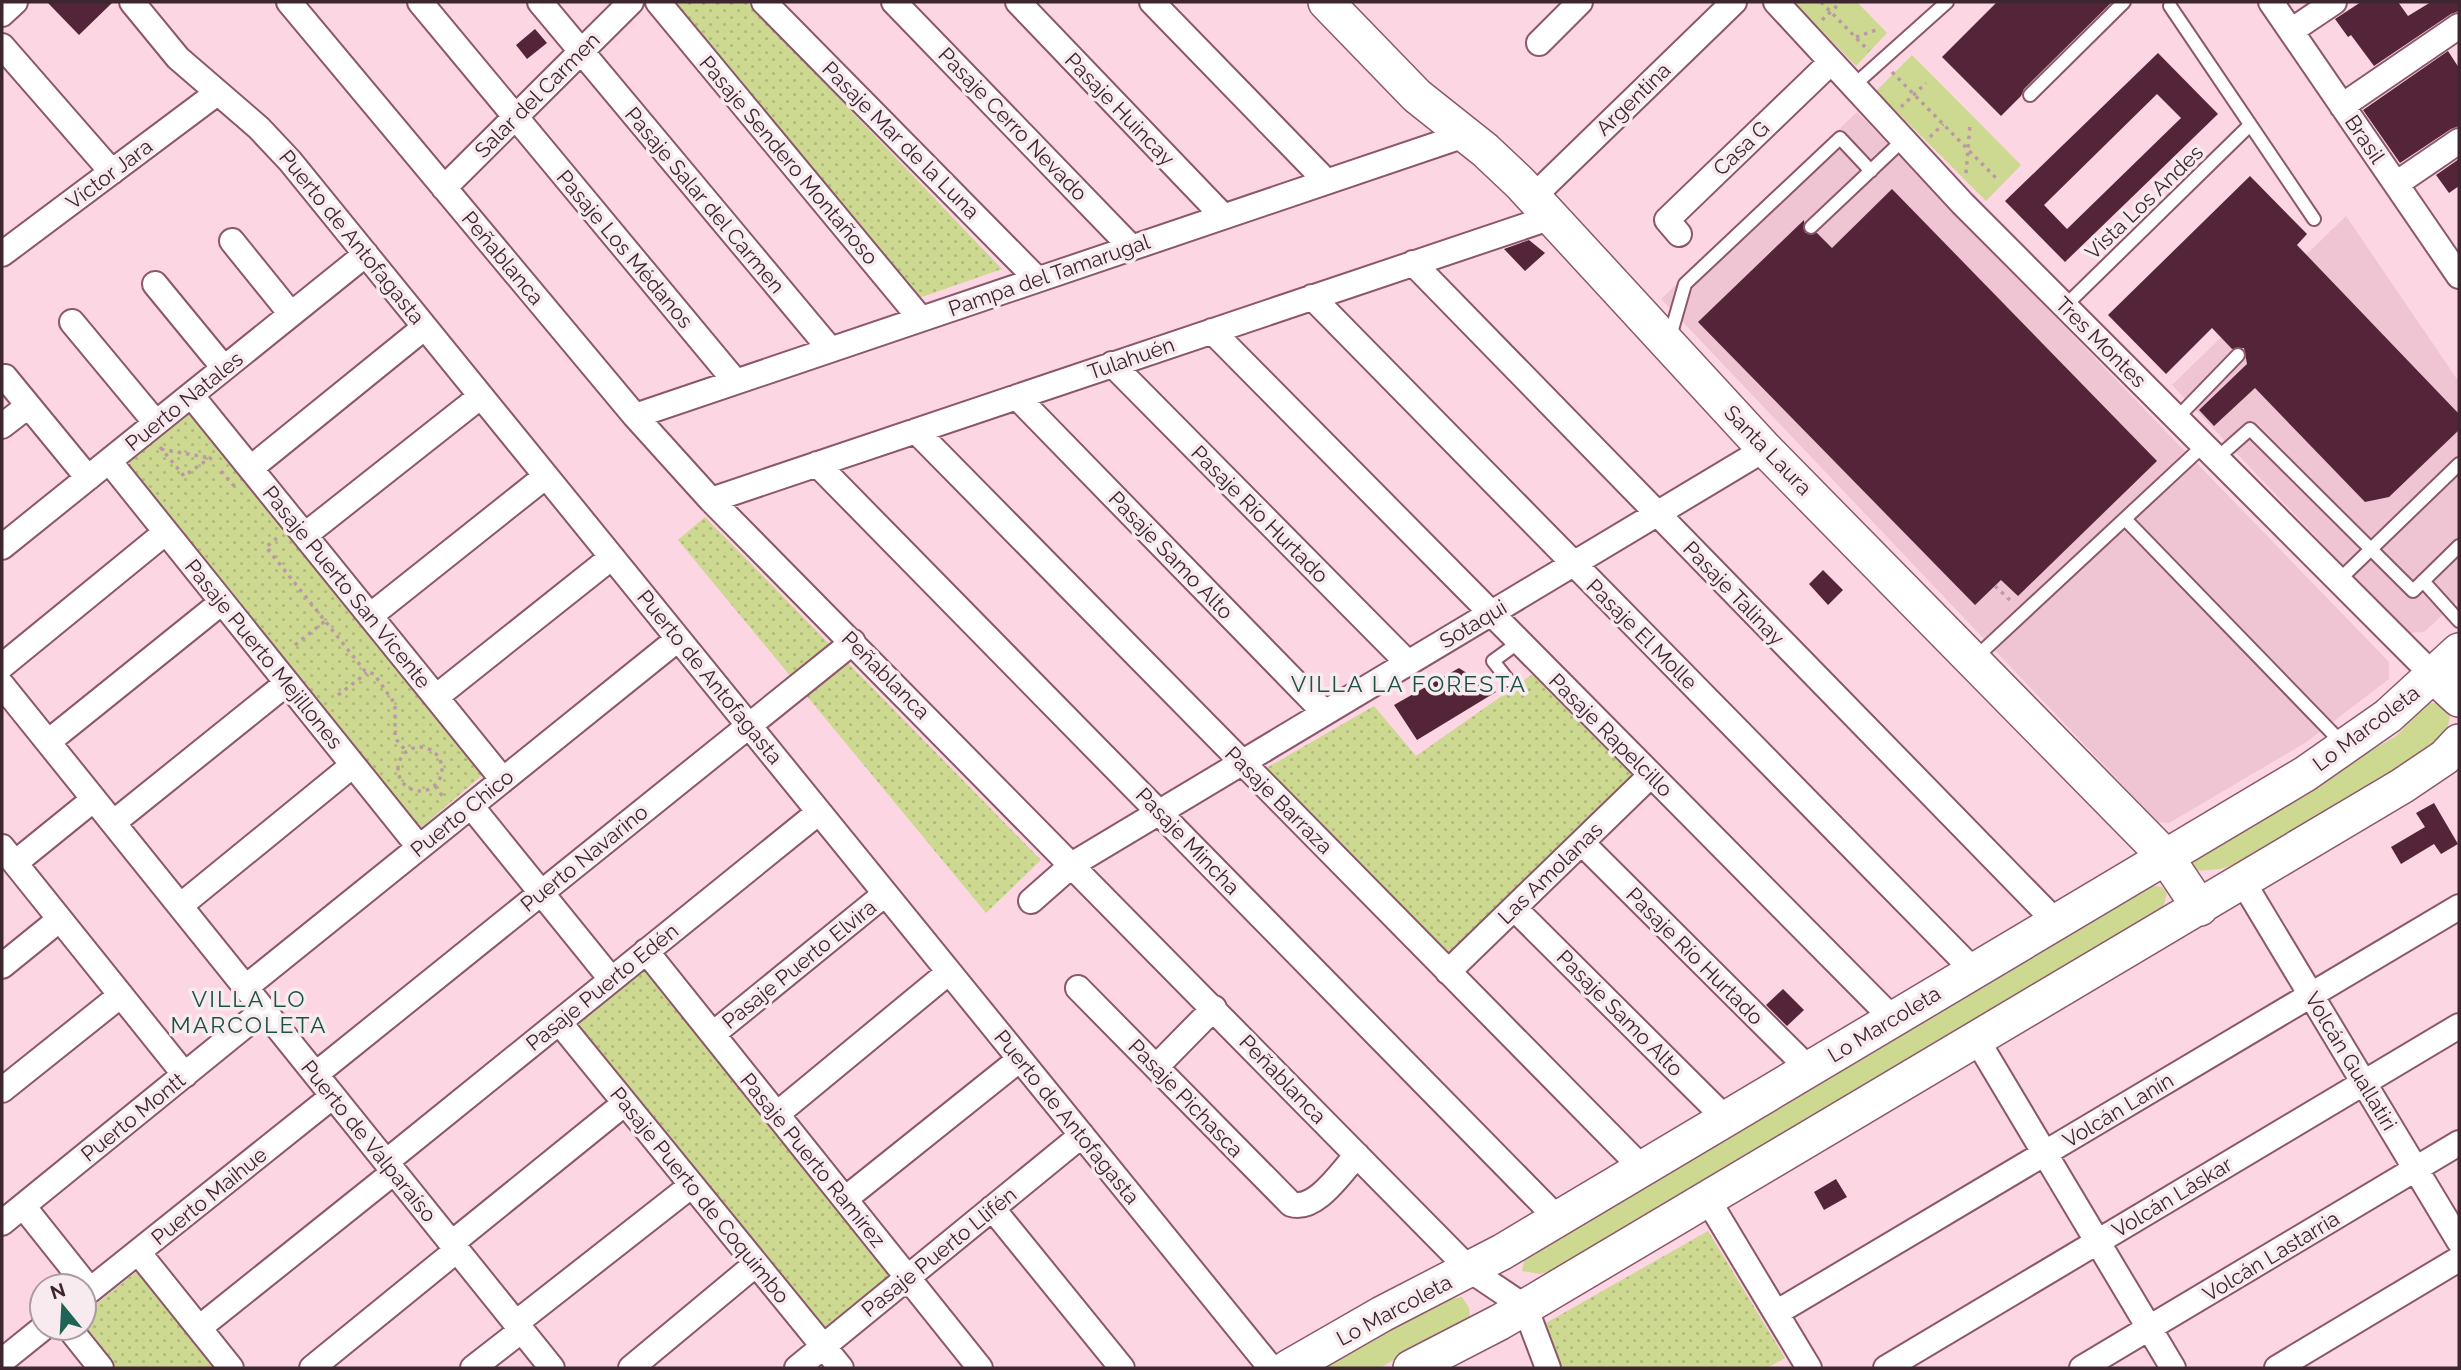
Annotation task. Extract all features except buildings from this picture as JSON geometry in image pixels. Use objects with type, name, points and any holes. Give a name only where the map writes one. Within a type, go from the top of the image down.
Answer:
[{"type":"street","points":[[2,14],[15,2]]},
{"type":"street","name":"Puerto de Antofagasta","points":[[132,2],[178,58],[275,144],[1271,1368]]},
{"type":"street","name":"Peñablanca","points":[[289,2],[635,416],[711,500],[1073,864],[1470,1270],[1525,1307]]},
{"type":"street","name":"Pasaje Los Médanos","points":[[420,2],[735,382]]},
{"type":"street","name":"Pasaje Salar del Carmen","points":[[540,2],[831,349]]},
{"type":"street","name":"Salar del Carmen","points":[[444,188],[631,2]]},
{"type":"street","name":"Pasaje Sendero Montañoso","points":[[658,2],[920,318]]},
{"type":"street","name":"Pasaje Mar de la Luna","points":[[764,2],[1037,279]]},
{"type":"street","name":"Pasaje Cerro Nevado","points":[[894,2],[1131,247]]},
{"type":"street","name":"Pasaje Huincay","points":[[1018,2],[1223,216]]},
{"type":"street","points":[[1152,2],[1326,181]]},
{"type":"street","name":"Santa Laura","points":[[1326,2],[1417,96],[1500,162],[1765,449],[2166,857],[2200,908]]},
{"type":"street","points":[[1539,43],[1580,2]]},
{"type":"street","name":"Argentina","points":[[1542,207],[1734,2]]},
{"type":"street","name":"Tres Montes","points":[[1776,2],[1902,141],[2337,582],[2433,675]]},
{"type":"street","name":"Brasil","points":[[2270,2],[2396,184],[2455,262]]},
{"type":"street","points":[[2291,32],[2334,2]]},
{"type":"street","points":[[2343,106],[2459,26]]},
{"type":"street","points":[[2,46],[112,172]]},
{"type":"street","name":"Casa G","points":[[1679,234],[1667,220],[1830,63]]},
{"type":"street","name":"Víctor Jara","points":[[5,245],[112,172],[217,93]]},
{"type":"street","name":"Pampa del Tamarugal","points":[[635,416],[1465,135]]},
{"type":"street","points":[[2396,184],[2459,141]]},
{"type":"street","name":"Tulahuén","points":[[711,500],[1413,263],[1542,207]]},
{"type":"street","points":[[232,241],[291,314]]},
{"type":"street","name":"Puerto Natales","points":[[2,547],[109,461],[155,434],[191,395],[366,254]]},
{"type":"street","name":"Pasaje Talinay","points":[[1413,263],[2056,922]]},
{"type":"street","points":[[155,284],[224,368]]},
{"type":"street","name":"Pasaje El Molle","points":[[1312,297],[1974,971]]},
{"type":"street","points":[[72,323],[155,434]]},
{"type":"street","points":[[246,479],[425,327]]},
{"type":"street","name":"Pasaje Rapelcillo","points":[[1212,331],[1893,1019]]},
{"type":"street","name":"Pasaje Río Hurtado","points":[[1112,365],[1408,663]]},
{"type":"street","points":[[5,377],[88,478]]},
{"type":"street","name":"Pasaje Puerto San Vicente","points":[[191,395],[246,479],[305,535],[503,779]]},
{"type":"street","points":[[305,535],[481,396]]},
{"type":"street","name":"Pasaje Samo Alto","points":[[1017,397],[1325,713]]},
{"type":"street","points":[[2,426],[28,406]]},
{"type":"street","name":"Pasaje Barraza","points":[[916,431],[1642,1168]]},
{"type":"street","name":"Sotaqui","points":[[1031,901],[1073,864],[1765,449]]},
{"type":"street","name":"Pasaje Puerto Mejillones","points":[[109,461],[419,847]]},
{"type":"street","name":"Pasaje Mincha","points":[[817,464],[1558,1219]]},
{"type":"street","points":[[370,616],[546,476]]},
{"type":"street","points":[[2,666],[166,532]]},
{"type":"street","points":[[436,697],[612,557]]},
{"type":"street","points":[[48,742],[222,602]]},
{"type":"street","name":"Puerto Chico","points":[[246,987],[678,639]]},
{"type":"street","name":"Puerto Navarino","points":[[316,1074],[853,642]]},
{"type":"street","name":"Lo Marcoleta","points":[[1288,1368],[1382,1314],[1470,1270],[1558,1219],[2346,747],[2388,716],[2459,651]]},
{"type":"street","points":[[2433,675],[2459,699]]},
{"type":"street","points":[[113,823],[288,683]]},
{"type":"street","name":"Puerto de Valparaíso","points":[[2,685],[552,1368]]},
{"type":"street","points":[[1423,1365],[1708,1200],[2200,908],[2402,786],[2445,757],[2459,742]]},
{"type":"street","points":[[180,906],[353,765]]},
{"type":"street","name":"Las Amolanas","points":[[1448,972],[1651,775]]},
{"type":"street","points":[[94,799],[8,855],[185,1074]]},
{"type":"street","points":[[471,806],[611,979]]},
{"type":"street","name":"Pasaje Puerto Edén","points":[[199,1328],[559,1022],[819,812]]},
{"type":"street","name":"Pasaje Río Hurtado","points":[[1582,843],[1809,1069]]},
{"type":"street","name":"Volcán Guallatiri","points":[[2243,882],[2459,1241]]},
{"type":"street","name":"Pasaje Puerto Elvira","points":[[713,1034],[885,894]]},
{"type":"street","name":"Volcán Lanín","points":[[1776,1314],[2459,907]]},
{"type":"street","name":"Pasaje Samo Alto","points":[[1514,908],[1726,1119]]},
{"type":"street","points":[[2,967],[60,919]]},
{"type":"street","name":"Pasaje Puerto Ramírez","points":[[646,951],[980,1368]]},
{"type":"street","points":[[777,1114],[949,972]]},
{"type":"street","name":"Pasaje Pichasca","points":[[1078,988],[1287,1201],[1296,1205],[1314,1200],[1357,1155]]},
{"type":"street","points":[[2,1090],[121,995]]},
{"type":"street","points":[[1156,1067],[1214,1008]]},
{"type":"street","name":"Puerto Montt","points":[[2,1223],[264,1010]]},
{"type":"street","name":"Pasaje Puerto de Coquimbo","points":[[559,1022],[841,1368]]},
{"type":"street","name":"Volcán Láskar","points":[[1886,1368],[2459,1026]]},
{"type":"street","points":[[1977,1040],[2174,1368]]},
{"type":"street","points":[[845,1199],[1020,1059]]},
{"type":"street","name":"Puerto Maihue","points":[[98,1284],[333,1096]]},
{"type":"street","points":[[312,1368],[625,1103]]},
{"type":"street","name":"Pasaje Puerto Llifén","points":[[797,1368],[1082,1135]]},
{"type":"street","name":"Volcán Lastarria","points":[[2082,1368],[2459,1143]]},
{"type":"street","points":[[473,1368],[692,1185]]},
{"type":"street","points":[[1708,1200],[1809,1368]]},
{"type":"street","points":[[23,1206],[72,1272]]},
{"type":"street","points":[[992,1208],[1122,1368]]},
{"type":"street","points":[[138,1252],[231,1368]]},
{"type":"street","points":[[2277,1368],[2459,1259]]},
{"type":"street","points":[[631,1368],[756,1264]]},
{"type":"street","points":[[1525,1307],[1548,1368]]},
{"type":"street","points":[[2,1361],[28,1340]]},
{"type":"street","points":[[80,1342],[101,1368]]},
{"type":"lane","points":[[1852,87],[1947,2]]},
{"type":"lane","points":[[2029,95],[2124,2]]},
{"type":"lane","points":[[2170,6],[2314,219]]},
{"type":"lane","name":"Vista Los Andes","points":[[2065,306],[2250,125]]},
{"type":"lane","points":[[1668,344],[1685,284],[1840,138],[1871,171]]},
{"type":"lane","points":[[1811,227],[1902,141]]},
{"type":"lane","points":[[2176,419],[2238,355]]},
{"type":"lane","points":[[1973,661],[2125,519],[2210,452],[2250,429],[2413,591],[2459,546]]},
{"type":"lane","points":[[2337,582],[2459,464]]},
{"type":"lane","points":[[2125,519],[2346,747]]},
{"type":"lane","points":[[2423,581],[2459,621]]},
{"type":"lane","points":[[1508,680],[1493,661],[1519,642]]},
{"type":"path","points":[[1821,2],[1996,178]]},
{"type":"path","points":[[1831,12],[1841,2]]},
{"type":"path","points":[[1856,37],[1876,30]]},
{"type":"path","points":[[1914,95],[1926,83]]},
{"type":"path","points":[[1969,151],[1970,125]]},
{"type":"path","points":[[155,434],[184,476],[210,458]]},
{"type":"path","points":[[155,434],[210,458],[234,488],[246,479]]},
{"type":"path","points":[[271,527],[279,536],[266,547],[368,672],[374,674],[395,704],[395,738],[406,751]]},
{"type":"path","points":[[1995,586],[2013,604]]},
{"type":"path","points":[[295,645],[325,621]]},
{"type":"path","points":[[338,695],[368,672]]},
{"type":"path","points":[[425,747],[437,754],[443,767],[442,775],[433,787],[412,790],[401,780],[398,766],[406,751],[425,747]]},
{"type":"shaded area","points":[[1857,112],[2389,662],[2389,679],[2305,743],[2169,823],[2158,822],[1661,299]]},
{"type":"shaded area","points":[[2346,216],[2459,382],[2459,600],[2424,632],[2407,633],[2172,385]]},
{"type":"green space","points":[[669,2],[747,2],[1002,269],[916,299]]},
{"type":"green space","points":[[1794,2],[1857,2],[1887,33],[1856,66]]},
{"type":"green space","points":[[1912,55],[2021,165],[1986,201],[1876,91]]},
{"type":"green space","points":[[192,409],[486,772],[417,831],[123,466]]},
{"type":"green space","points":[[705,517],[1041,860],[986,913],[678,540]]},
{"type":"green space","points":[[1533,674],[1637,777],[1450,957],[1263,770],[1374,706],[1416,756]]},
{"type":"green space","points":[[2428,703],[2441,703],[2450,715],[2447,731],[2427,751],[2239,863],[2220,869],[2195,871],[2189,862],[2207,847],[2396,736]]},
{"type":"green space","points":[[2147,885],[2162,887],[2167,893],[2163,908],[1563,1267],[1540,1274],[1522,1271],[1524,1261],[1582,1221]]},
{"type":"green space","points":[[642,964],[896,1275],[823,1334],[569,1023]]},
{"type":"green space","points":[[1708,1231],[1785,1358],[1767,1368],[1559,1368],[1546,1323]]},
{"type":"green space","points":[[141,1268],[222,1368],[111,1368],[93,1342],[98,1342],[98,1303]]},
{"type":"green space","points":[[1462,1297],[1469,1308],[1470,1316],[1380,1368],[1320,1368],[1440,1301]]},
{"type":"district","name":"VILLA LA FORESTA","points":[[1409,683]]},
{"type":"district","name":"VILLA LO MARCOLETA","points":[[249,1011]]}]
